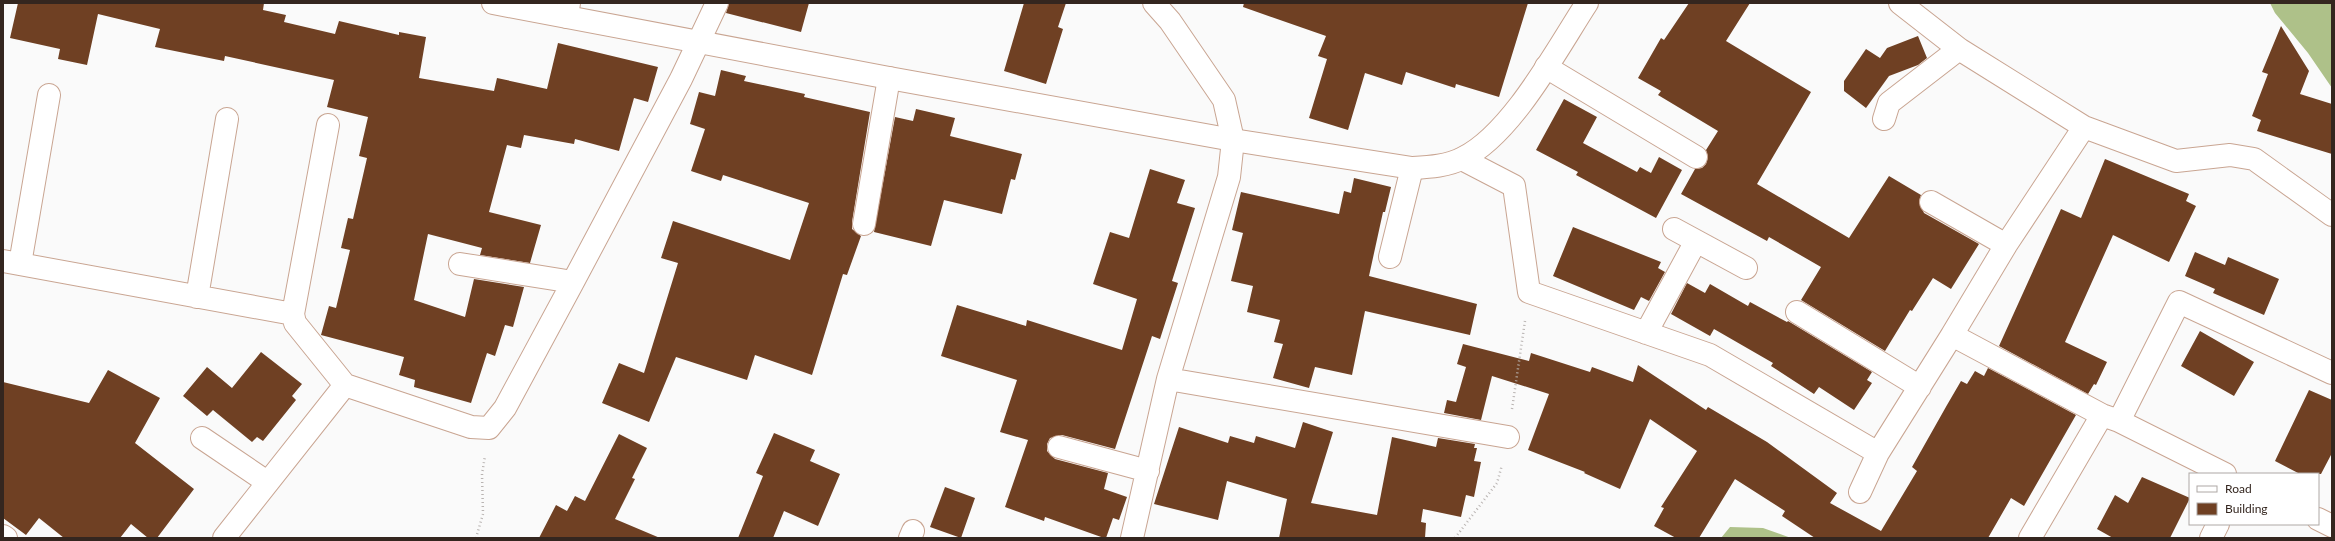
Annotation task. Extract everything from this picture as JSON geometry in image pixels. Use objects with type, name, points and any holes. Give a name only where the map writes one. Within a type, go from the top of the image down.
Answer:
[{"type":"street","points":[[493,3],[568,10],[699,41],[890,78],[1233,140],[1412,168],[1437,166],[1462,159],[1486,144],[1511,117],[1546,67],[1587,3]]},
{"type":"street","points":[[328,125],[293,314],[295,323],[345,384],[471,426],[489,428],[504,408],[573,282],[699,41],[717,3]]},
{"type":"street","points":[[1132,538],[1168,379],[1229,177],[1233,140],[1224,100],[1170,21],[1154,3]]},
{"type":"street","points":[[1900,3],[1959,49],[2084,127],[2176,161],[2230,154],[2254,160],[2332,215]]},
{"type":"street","points":[[1884,119],[1889,103],[1959,49]]},
{"type":"street","points":[[1546,67],[1696,157]]},
{"type":"street","points":[[864,224],[890,78]]},
{"type":"street","points":[[49,95],[11,263],[293,314]]},
{"type":"street","points":[[197,297],[227,119]]},
{"type":"street","points":[[1860,492],[1878,453],[2006,245],[2084,127]]},
{"type":"street","points":[[1462,159],[1514,186],[1528,292],[1710,355],[1878,453]]},
{"type":"street","points":[[1390,257],[1412,168]]},
{"type":"street","points":[[1931,202],[2006,245]]},
{"type":"street","points":[[1674,230],[1746,268]]},
{"type":"street","points":[[1646,333],[1696,241]]},
{"type":"street","points":[[460,264],[573,282]]},
{"type":"street","points":[[2030,538],[2111,418],[2179,302],[2332,373]]},
{"type":"street","points":[[1797,312],[1920,387]]},
{"type":"street","points":[[1952,335],[2111,418],[2223,473]]},
{"type":"street","points":[[1168,379],[1508,437]]},
{"type":"street","points":[[224,538],[345,384]]},
{"type":"street","points":[[202,438],[267,482]]},
{"type":"street","points":[[1059,447],[1148,471]]},
{"type":"street","points":[[2319,520],[2332,526]]},
{"type":"street","points":[[2211,538],[2218,525]]},
{"type":"path","points":[[476,538],[482,514],[482,474],[489,428]]},
{"type":"green space","points":[[2270,3],[2332,3],[2332,88],[2308,53],[2275,13]]},
{"type":"green space","points":[[1730,527],[1763,528],[1791,538],[1721,538]]},
{"type":"building","points":[[18,3],[264,3],[263,10],[286,15],[284,22],[335,34],[339,21],[399,35],[399,32],[426,37],[419,78],[494,91],[497,78],[547,89],[558,43],[658,67],[648,102],[634,98],[619,151],[575,139],[574,144],[524,135],[521,148],[507,145],[489,212],[541,225],[530,263],[480,255],[482,248],[428,234],[414,300],[465,317],[474,279],[524,287],[513,327],[505,325],[495,356],[487,353],[471,403],[414,387],[415,380],[399,375],[404,357],[321,335],[329,306],[336,308],[350,250],[341,248],[348,218],[353,219],[367,158],[359,156],[368,117],[327,107],[334,80],[225,56],[224,61],[155,47],[160,29],[98,14],[87,65],[58,59],[60,49],[10,38]]},
{"type":"building","points":[[729,3],[809,3],[801,32],[726,13]]},
{"type":"building","points":[[1024,3],[1066,3],[1058,27],[1063,29],[1046,84],[1004,71]]},
{"type":"building","points":[[1244,3],[1528,3],[1499,97],[1456,84],[1455,88],[1406,72],[1402,85],[1365,73],[1348,130],[1309,118],[1327,59],[1318,56],[1326,36],[1243,7]]},
{"type":"building","points":[[1689,3],[1750,3],[1726,41],[1811,92],[1757,184],[1849,238],[1889,176],[1921,195],[1919,202],[1924,213],[1979,244],[1951,289],[1933,278],[1912,311],[1910,310],[1885,351],[1801,300],[1821,267],[1769,237],[1767,241],[1681,194],[1695,169],[1702,168],[1706,164],[1708,157],[1706,150],[1718,131],[1658,95],[1661,91],[1638,78],[1661,38],[1664,40]]},
{"type":"building","points":[[2281,26],[2309,71],[2300,94],[2332,104],[2332,154],[2257,131],[2261,120],[2252,116],[2268,74],[2262,72]]},
{"type":"building","points":[[1918,36],[1927,58],[1918,65],[1889,76],[1866,108],[1844,91],[1844,81],[1866,49],[1880,58],[1887,48]]},
{"type":"building","points":[[721,70],[746,76],[744,81],[805,94],[804,97],[870,112],[852,222],[852,229],[861,236],[847,275],[843,274],[812,375],[755,355],[747,380],[676,357],[649,422],[602,403],[619,363],[644,373],[678,263],[661,258],[673,221],[790,260],[809,203],[723,175],[721,181],[691,171],[705,129],[690,124],[699,92],[715,96]]},
{"type":"building","points":[[1564,99],[1597,117],[1583,143],[1637,172],[1640,167],[1651,173],[1659,157],[1682,170],[1656,218],[1576,175],[1578,172],[1536,150]]},
{"type":"building","points":[[916,109],[955,118],[950,136],[1022,154],[1015,180],[1011,179],[1002,214],[944,200],[931,246],[874,232],[895,117],[913,121]]},
{"type":"building","points":[[2105,159],[2189,194],[2186,201],[2196,206],[2169,262],[2113,235],[2065,342],[2107,362],[2096,385],[2094,384],[2088,394],[1999,346],[2061,209],[2081,218]]},
{"type":"building","points":[[1150,169],[1185,180],[1177,203],[1195,208],[1172,281],[1178,283],[1160,339],[1152,336],[1115,449],[1062,435],[1050,438],[1047,444],[1047,451],[1055,459],[1108,473],[1104,489],[1127,497],[1119,520],[1113,518],[1106,538],[1104,538],[1045,517],[1044,521],[1005,507],[1028,440],[1000,432],[1017,380],[941,356],[957,305],[1026,326],[1027,320],[1122,350],[1137,299],[1093,284],[1110,232],[1129,238]]},
{"type":"building","points":[[1354,178],[1391,187],[1385,212],[1383,212],[1369,276],[1477,304],[1470,335],[1365,311],[1352,375],[1315,367],[1309,388],[1273,378],[1283,344],[1274,342],[1280,320],[1247,312],[1253,286],[1231,281],[1243,233],[1232,230],[1241,192],[1339,214],[1344,191],[1351,193]]},
{"type":"building","points":[[1573,227],[1661,262],[1658,268],[1665,272],[1649,301],[1641,297],[1634,310],[1553,276]]},
{"type":"building","points":[[2195,252],[2225,265],[2228,257],[2279,279],[2264,315],[2213,293],[2215,289],[2185,276]]},
{"type":"building","points":[[1687,283],[1705,293],[1710,284],[1748,306],[1750,302],[1787,322],[1788,321],[1872,372],[1867,380],[1872,383],[1854,410],[1819,387],[1814,394],[1771,366],[1773,363],[1714,329],[1710,336],[1671,314]]},
{"type":"building","points":[[2200,331],[2254,362],[2234,396],[2181,366]]},
{"type":"building","points":[[1463,344],[1529,361],[1531,353],[1590,372],[1592,367],[1633,382],[1638,365],[1706,410],[1708,407],[1767,442],[1837,493],[1830,503],[1881,531],[1917,471],[1912,467],[1961,381],[1967,384],[1975,371],[1984,376],[1988,368],[2076,415],[2024,506],[2011,498],[1988,538],[1815,538],[1782,516],[1785,511],[1735,479],[1699,538],[1676,538],[1654,526],[1664,508],[1661,507],[1697,451],[1650,419],[1620,489],[1584,473],[1585,472],[1528,450],[1549,394],[1492,376],[1481,420],[1444,413],[1447,400],[1456,402],[1466,367],[1457,364]]},
{"type":"building","points":[[261,352],[302,384],[292,396],[296,400],[263,441],[257,437],[252,442],[213,410],[207,416],[183,396],[207,367],[232,388]]},
{"type":"building","points":[[108,370],[160,398],[135,443],[194,489],[157,538],[148,538],[131,524],[120,538],[64,538],[39,518],[26,535],[3,518],[3,382],[89,403]]},
{"type":"building","points":[[2309,390],[2332,400],[2332,453],[2321,474],[2298,473],[2275,461]]},
{"type":"building","points":[[1303,422],[1333,432],[1311,503],[1377,515],[1392,437],[1436,447],[1438,438],[1475,444],[1474,448],[1477,448],[1474,461],[1481,462],[1474,497],[1466,495],[1461,517],[1423,509],[1421,522],[1426,523],[1425,538],[1279,538],[1287,499],[1227,481],[1218,520],[1154,504],[1179,427],[1228,443],[1230,436],[1254,443],[1256,436],[1295,448]]},
{"type":"building","points":[[774,433],[815,450],[810,461],[840,474],[818,526],[784,511],[773,538],[738,538],[763,476],[756,473]]},
{"type":"building","points":[[619,434],[647,448],[632,478],[635,479],[615,519],[660,538],[539,538],[556,505],[567,511],[575,496],[585,501]]},
{"type":"building","points":[[2142,477],[2189,498],[2170,538],[2113,538],[2097,529],[2115,495],[2128,503]]},
{"type":"building","points":[[945,487],[975,498],[961,538],[930,527]]}]
